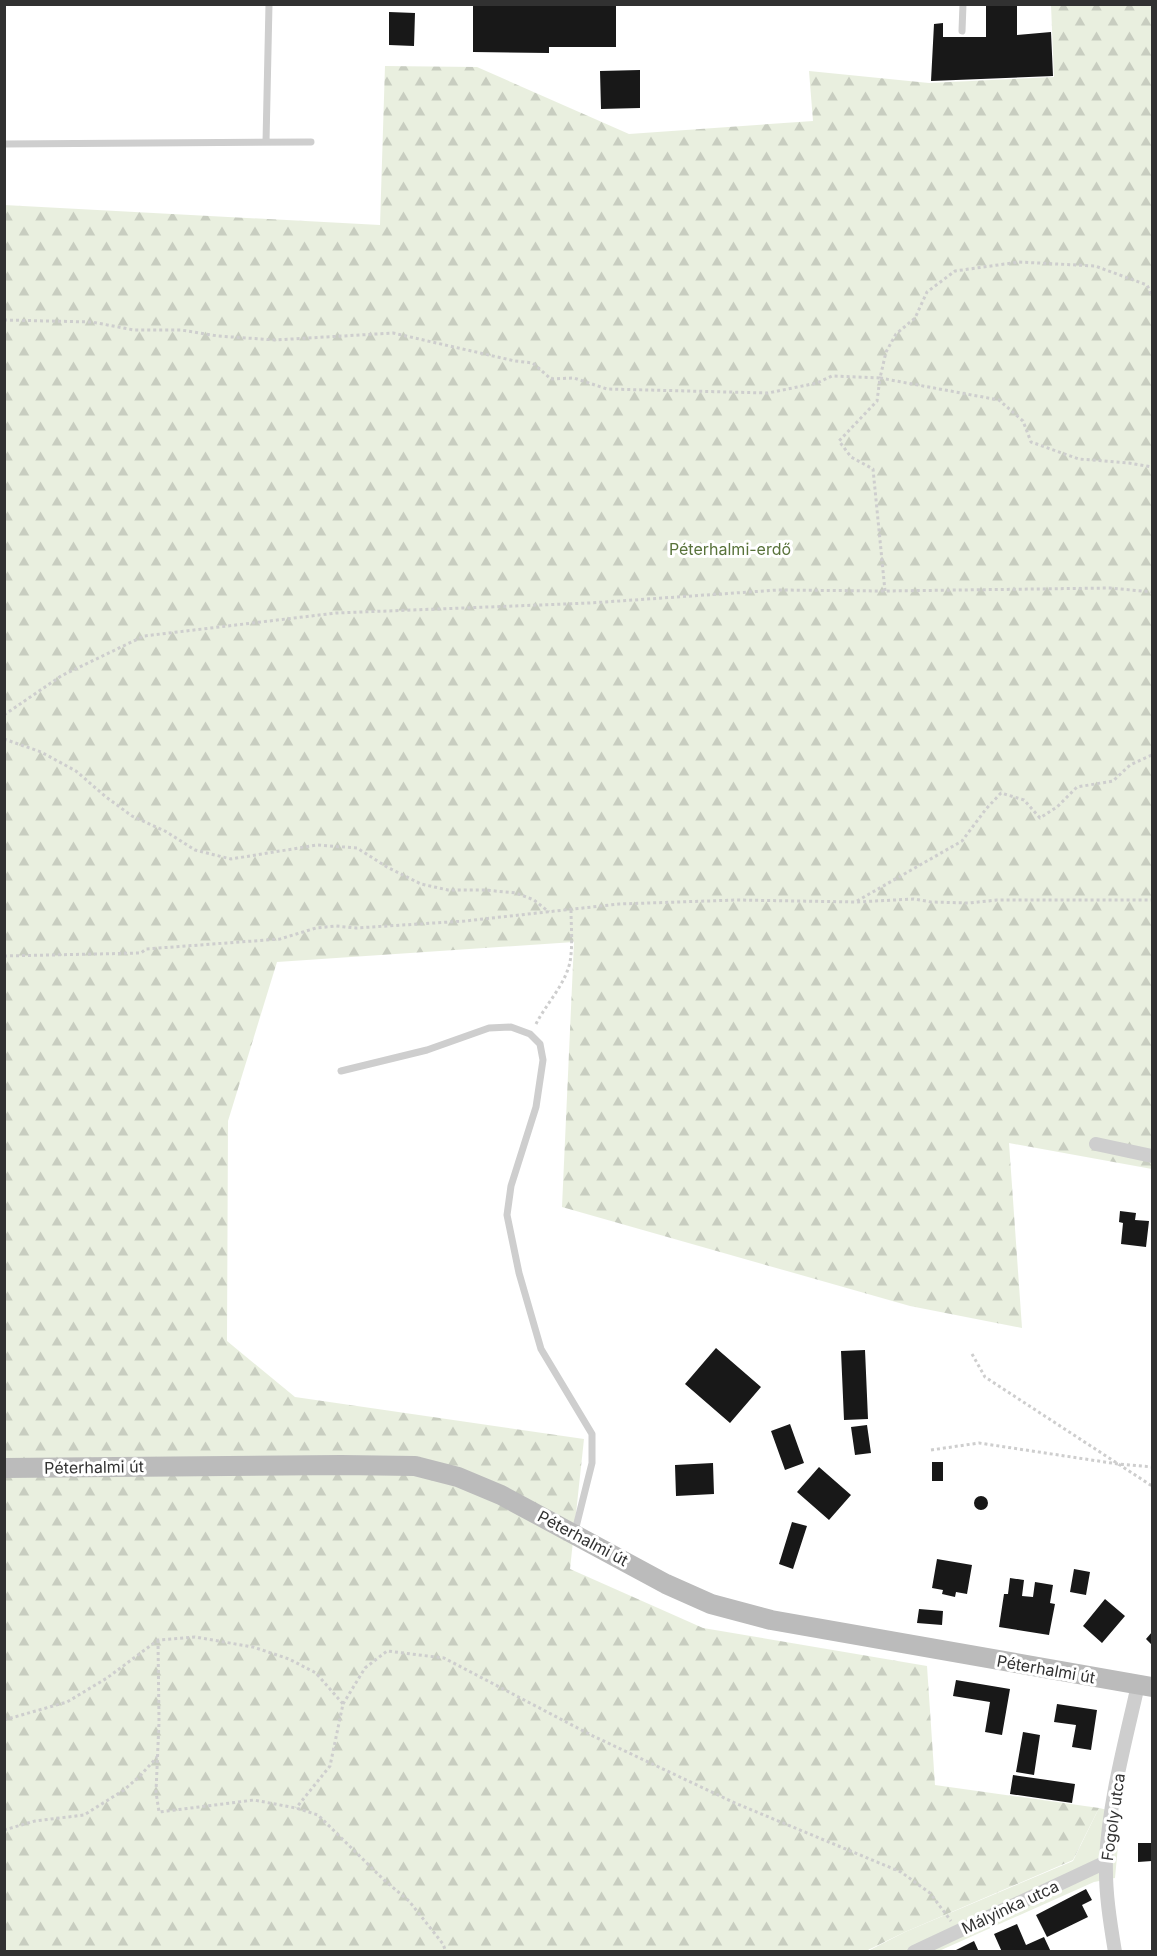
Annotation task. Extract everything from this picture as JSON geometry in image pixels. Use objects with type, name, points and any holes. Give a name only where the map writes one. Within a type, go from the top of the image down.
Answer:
[{"type":"street","points":[[1096,1144],[1152,1156]]},
{"type":"street","name":"Péterhalmi út","points":[[4,1468],[415,1466],[458,1478],[501,1495],[666,1584],[711,1604],[771,1620],[1145,1686]]},
{"type":"street","name":"Fogoly utca","points":[[1116,1952],[1110,1919],[1106,1862],[1112,1804],[1145,1686]]},
{"type":"street","name":"Mályinka utca","points":[[914,1952],[1106,1862]]},
{"type":"lane","points":[[266,142],[269,4]]},
{"type":"lane","points":[[962,31],[963,4]]},
{"type":"lane","points":[[4,144],[311,142]]},
{"type":"lane","points":[[341,1071],[428,1050],[489,1028],[511,1028],[530,1034],[540,1044],[543,1060],[536,1107],[511,1186],[507,1215],[519,1273],[541,1349],[592,1434],[592,1463],[574,1533]]},
{"type":"path","points":[[885,591],[873,469],[851,457],[839,441],[877,401],[886,352],[896,334],[915,318],[927,292],[955,271],[1019,262],[1095,266],[1146,285],[1152,296]]},
{"type":"path","points":[[4,320],[92,322],[134,330],[181,330],[218,336],[275,340],[393,333],[514,361],[533,363],[551,379],[574,378],[607,389],[768,393],[817,382],[832,376],[880,378],[999,400],[1023,421],[1031,442],[1079,459],[1152,467]]},
{"type":"path","points":[[4,715],[61,676],[144,636],[336,613],[590,603],[778,590],[1110,588],[1152,592]]},
{"type":"path","points":[[4,739],[41,752],[76,771],[132,816],[165,831],[195,850],[231,859],[317,845],[357,848],[387,867],[421,884],[448,890],[516,893],[534,900],[549,912]]},
{"type":"path","points":[[856,902],[962,841],[1001,793],[1024,800],[1040,818],[1057,807],[1077,787],[1113,781],[1130,765],[1152,755]]},
{"type":"path","points":[[4,956],[141,953],[146,949],[280,939],[316,928],[336,926],[356,928],[465,921],[619,904],[737,900],[856,902],[914,899],[969,903],[997,900],[1152,900]]},
{"type":"path","points":[[530,1034],[544,1006],[559,987],[570,963],[571,909]]},
{"type":"path","points":[[972,1354],[985,1377],[1152,1486]]},
{"type":"path","points":[[931,1450],[979,1443],[1152,1467]]},
{"type":"path","points":[[4,1720],[68,1702],[107,1678],[158,1640],[195,1637],[253,1647],[289,1659],[316,1673],[343,1704]]},
{"type":"path","points":[[158,1640],[156,1792],[159,1812],[254,1800],[318,1815],[384,1880],[409,1901],[443,1944],[446,1952]]},
{"type":"path","points":[[296,1808],[330,1766],[343,1704],[364,1668],[387,1651],[444,1658],[591,1735],[735,1803],[901,1872],[930,1893],[958,1930]]},
{"type":"path","points":[[4,1830],[35,1821],[84,1815],[124,1790],[158,1756]]},
{"type":"green space","name":"Péterhalmi-erdő","points":[[1051,5],[1152,5],[1152,1169],[1009,1143],[1022,1328],[910,1306],[562,1207],[574,942],[277,962],[228,1121],[227,1341],[295,1397],[584,1439],[570,1569],[703,1628],[927,1666],[935,1785],[1099,1808],[1073,1860],[866,1951],[5,1951],[4,205],[380,225],[385,66],[477,67],[629,134],[813,121],[809,71],[929,83],[1054,77]]},
{"type":"green space","points":[[1099,1808],[1121,1813],[1115,1878],[1094,1882],[939,1951],[866,1952],[905,1932],[1073,1861]]},
{"type":"building","points":[[473,4],[616,4],[616,47],[549,47],[549,53],[473,52]]},
{"type":"building","points":[[986,4],[1017,4],[1017,35],[1051,32],[1053,76],[931,81],[934,24],[943,23],[943,37],[986,37]]},
{"type":"building","points":[[389,12],[415,13],[414,46],[389,45]]},
{"type":"building","points":[[640,70],[640,108],[601,109],[600,71]]},
{"type":"building","points":[[1120,1211],[1136,1213],[1135,1220],[1149,1221],[1146,1247],[1121,1244],[1123,1223],[1119,1222]]},
{"type":"building","points":[[716,1348],[761,1387],[730,1423],[685,1384]]},
{"type":"building","points":[[865,1350],[868,1419],[844,1420],[841,1351]]},
{"type":"building","points":[[790,1424],[804,1463],[785,1470],[771,1431]]},
{"type":"building","points":[[867,1425],[871,1453],[855,1455],[851,1427]]},
{"type":"building","points":[[932,1462],[943,1462],[943,1481],[932,1481]]},
{"type":"building","points":[[713,1463],[714,1494],[676,1496],[675,1465]]},
{"type":"building","points":[[819,1467],[851,1495],[829,1520],[797,1492]]},
{"type":"building","points":[[978,1496],[984,1496],[988,1503],[984,1510],[978,1510],[974,1506],[974,1500]]},
{"type":"building","points":[[792,1522],[807,1526],[793,1569],[779,1564]]},
{"type":"building","points":[[937,1559],[972,1565],[967,1594],[956,1592],[955,1597],[942,1594],[943,1590],[932,1588]]},
{"type":"building","points":[[1074,1569],[1090,1572],[1086,1595],[1070,1592]]},
{"type":"building","points":[[1010,1578],[1024,1580],[1022,1596],[1033,1597],[1035,1582],[1053,1585],[1050,1603],[1055,1604],[1049,1635],[999,1627],[1004,1594],[1008,1594]]},
{"type":"building","points":[[1105,1599],[1125,1616],[1102,1643],[1083,1626]]},
{"type":"building","points":[[919,1609],[943,1611],[942,1625],[917,1623]]},
{"type":"building","points":[[1152,1632],[1152,1645],[1146,1639]]},
{"type":"building","points":[[956,1680],[1010,1689],[1002,1735],[985,1732],[990,1702],[953,1696]]},
{"type":"building","points":[[1057,1704],[1097,1710],[1091,1750],[1072,1747],[1076,1725],[1054,1722]]},
{"type":"building","points":[[1023,1732],[1040,1735],[1034,1775],[1016,1772]]},
{"type":"building","points":[[1013,1775],[1075,1784],[1072,1803],[1010,1794]]},
{"type":"building","points":[[1138,1843],[1152,1843],[1152,1861],[1138,1862]]},
{"type":"building","points":[[1086,1889],[1092,1900],[1082,1905],[1088,1917],[1047,1937],[1036,1915]]},
{"type":"building","points":[[1017,1924],[1026,1945],[1044,1937],[1051,1952],[1002,1952],[994,1934]]},
{"type":"building","points":[[974,1941],[979,1952],[957,1952],[956,1950]]}]
